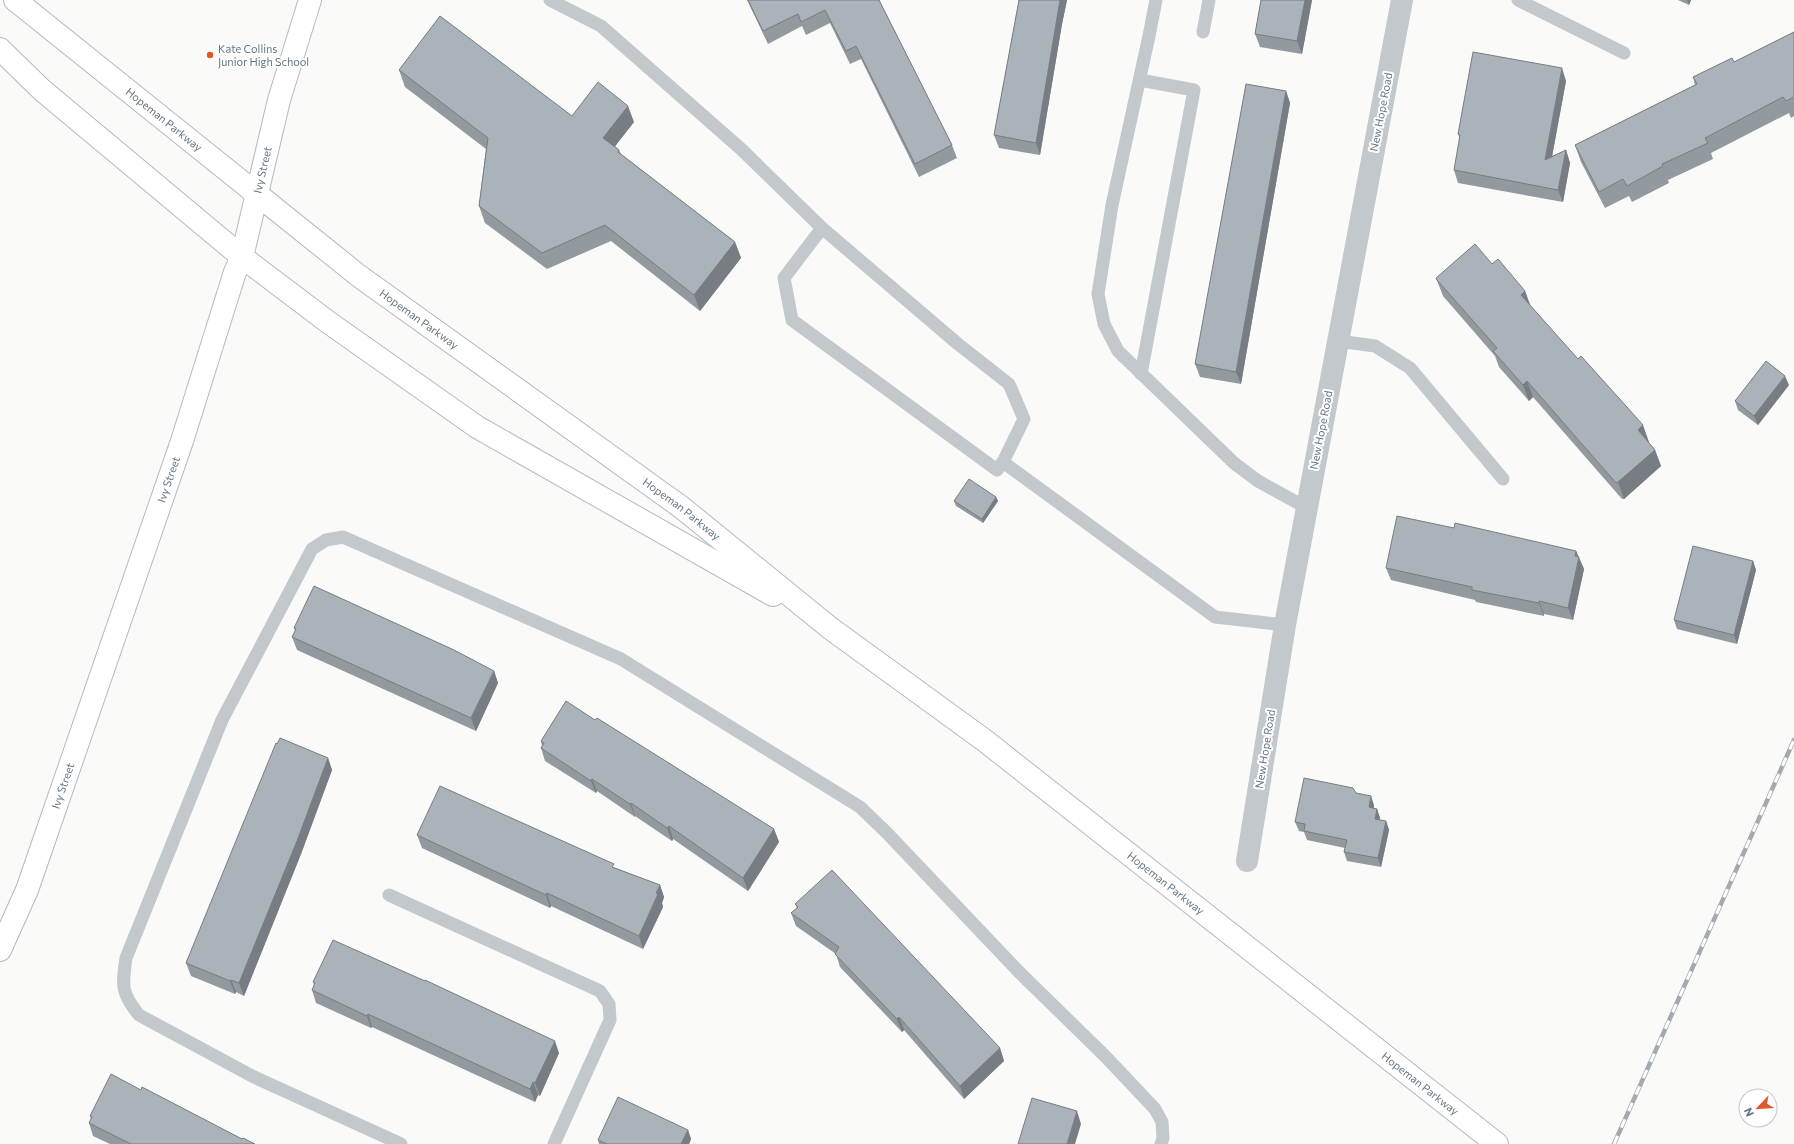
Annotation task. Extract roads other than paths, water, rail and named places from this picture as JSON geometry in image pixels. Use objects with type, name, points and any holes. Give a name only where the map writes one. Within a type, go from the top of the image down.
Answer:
[{"type":"main road","name":"Hopeman Parkway","points":[[15,0],[359,276],[681,507],[830,628],[984,740],[1495,1142]]},
{"type":"main road","name":"Ivy Street","points":[[0,950],[27,890],[182,442],[235,272],[242,256],[279,100],[310,0]]},
{"type":"main road","name":"Hopeman Parkway","points":[[0,49],[42,90],[242,256],[328,322],[477,427],[830,628]]},
{"type":"street","name":"New Hope Road","points":[[1247,861],[1285,625],[1402,0]]},
{"type":"lane","points":[[550,0],[601,26],[741,149],[822,228],[958,344],[1009,384],[1024,419],[1003,462],[996,470],[792,320],[784,278],[822,228]]},
{"type":"lane","points":[[1156,0],[1112,205],[1098,294],[1104,324],[1118,351],[1234,463],[1258,481],[1307,508]]},
{"type":"lane","points":[[1203,32],[1209,0]]},
{"type":"lane","points":[[1518,0],[1624,53]]},
{"type":"lane","points":[[1140,80],[1194,90],[1142,374]]},
{"type":"lane","points":[[1338,341],[1375,346],[1410,368],[1503,479]]},
{"type":"lane","points":[[1003,462],[1215,617],[1285,625]]},
{"type":"lane","points":[[402,1144],[254,1077],[139,1015],[128,1001],[123,984],[126,958],[222,720],[312,549],[326,540],[343,536],[621,659],[860,807],[887,833],[1020,973],[1105,1056],[1155,1109],[1162,1122],[1163,1138],[1161,1144]]},
{"type":"lane","points":[[389,895],[600,991],[609,1004],[610,1020],[554,1144]]},
{"type":"railway","points":[[1614,1144],[1794,740]]},
{"type":"place","name":"Kate Collins Junior High School","points":[[210,55]]}]
